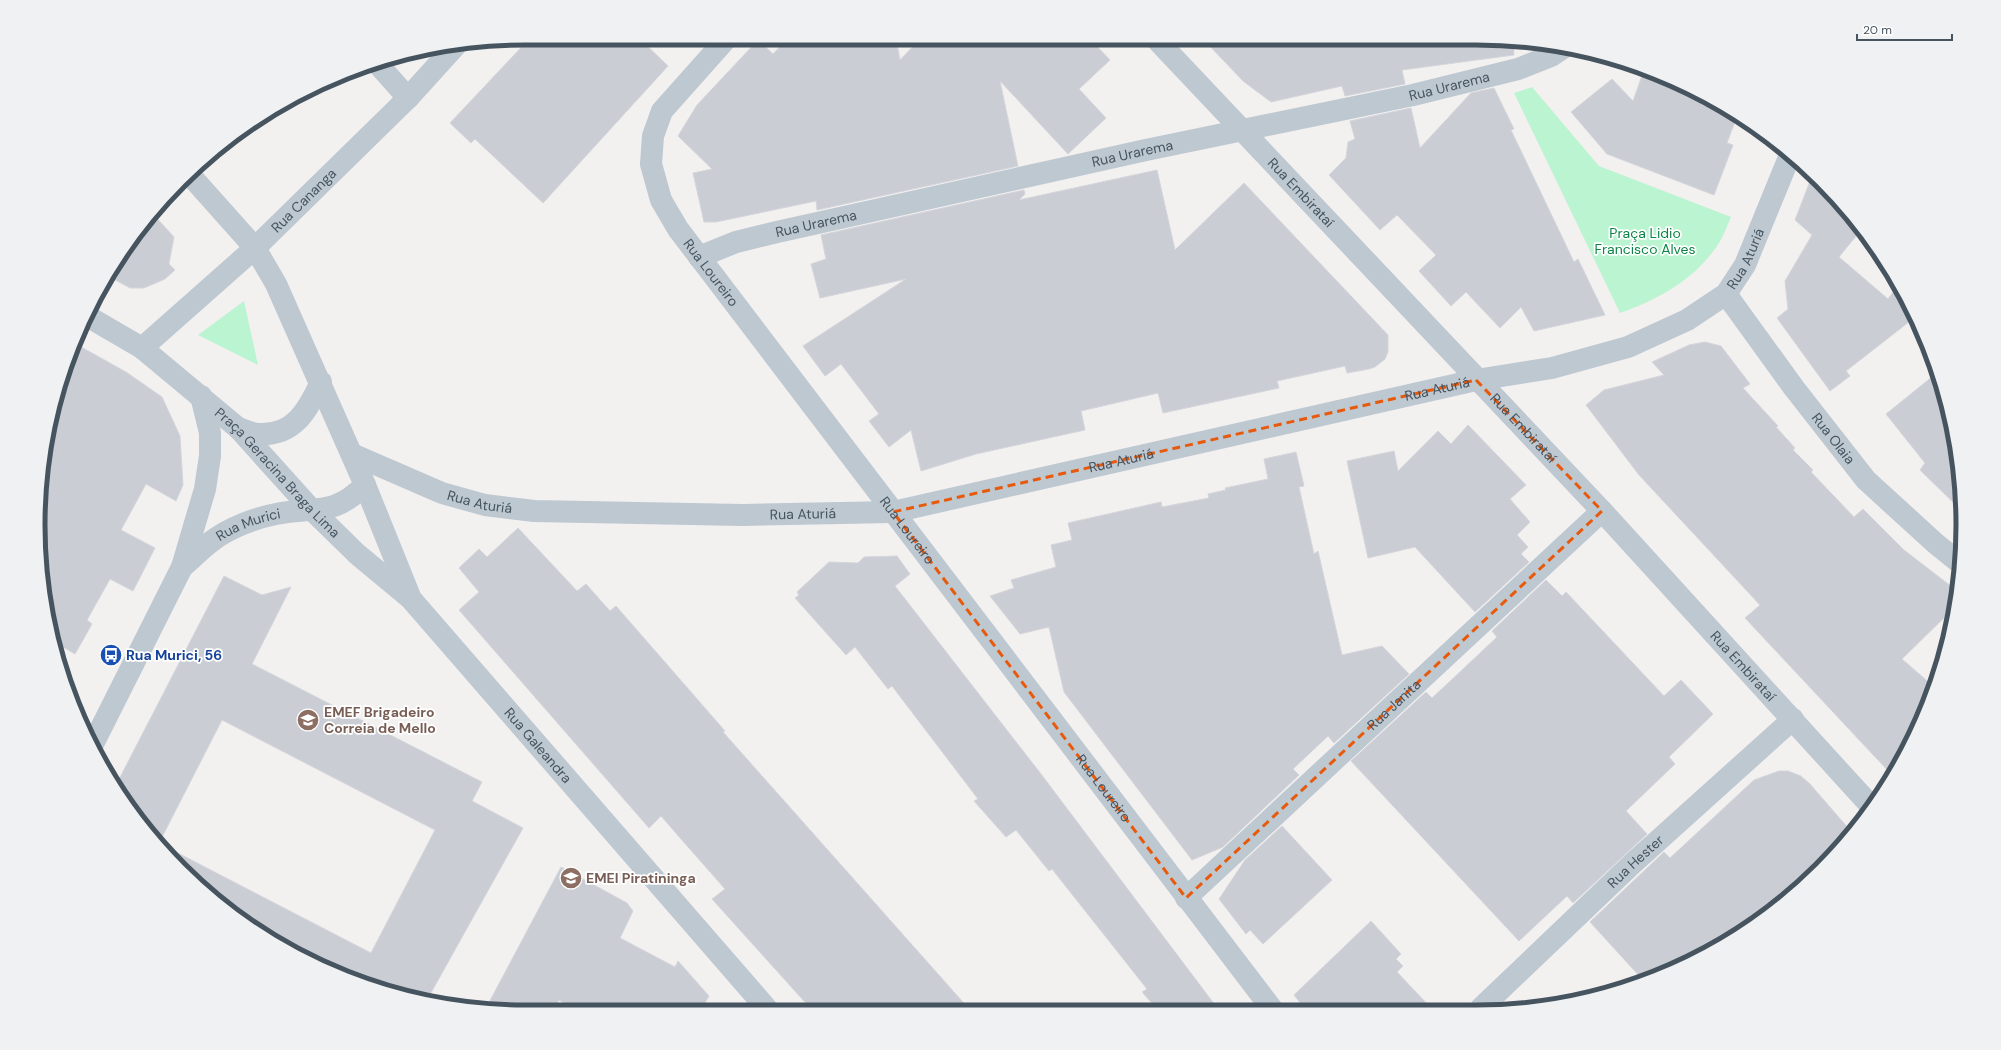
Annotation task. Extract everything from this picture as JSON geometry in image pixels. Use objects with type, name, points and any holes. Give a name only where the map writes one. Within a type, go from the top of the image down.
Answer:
[{"type":"street","name":"Rua Loureiro","points":[[721,45],[662,111],[653,136],[651,164],[661,200],[678,230],[1269,1005]]},
{"type":"street","name":"Rua Embirataí","points":[[1162,45],[1476,380],[1602,511],[1868,802]]},
{"type":"street","name":"Rua Cananga","points":[[142,348],[255,248],[408,98],[451,51]]},
{"type":"street","name":"Rua Urarema","points":[[699,257],[736,242],[1241,130],[1413,95],[1518,69],[1551,56],[1557,52]]},
{"type":"street","points":[[381,67],[408,98]]},
{"type":"street","name":"Rua Aturiá","points":[[352,454],[442,493],[485,505],[534,511],[743,515],[893,512],[1476,380],[1552,368],[1628,347],[1687,320],[1726,294],[1745,265],[1788,160]]},
{"type":"street","points":[[193,179],[255,248],[276,284],[352,454]]},
{"type":"street","name":"Rua Olaia","points":[[1726,294],[1794,388],[1866,480],[1935,543],[1955,559]]},
{"type":"street","name":"Praça Geracina Braga Lima","points":[[92,319],[142,348],[238,428],[312,510],[357,554],[411,599]]},
{"type":"street","points":[[238,428],[258,434],[280,431],[299,421],[311,403],[321,382]]},
{"type":"street","name":"Rua Murici","points":[[96,739],[182,568],[205,489],[210,456],[210,433],[201,396]]},
{"type":"street","name":"Rua Galeandra","points":[[352,454],[411,599],[764,1005]]},
{"type":"street","name":"Rua Murici","points":[[182,568],[212,540],[243,524],[275,514],[327,509],[342,504],[355,496],[365,485]]},
{"type":"street","name":"Rua Janita","points":[[1186,898],[1602,511]]},
{"type":"street","name":"Rua Hester","points":[[1484,1005],[1632,864],[1793,719]]},
{"type":"highlighted area","points":[[1476,380],[1602,511],[1186,898],[893,512]]},
{"type":"green space","name":"Praça Lidio Francisco Alves","points":[[1532,87],[1599,166],[1731,217],[1717,246],[1695,271],[1672,289],[1620,313],[1514,93]]},
{"type":"green space","points":[[244,301],[258,365],[198,335]]},
{"type":"building","points":[[523,45],[646,45],[668,66],[543,203],[475,139],[471,143],[450,123]]},
{"type":"building","points":[[753,45],[763,45],[773,54],[781,45],[897,45],[900,60],[914,45],[1096,45],[1110,60],[1079,89],[1106,118],[1068,154],[1000,81],[1018,166],[817,210],[816,201],[716,222],[704,222],[693,173],[712,169],[678,136],[697,105]]},
{"type":"building","points":[[1209,45],[1476,45],[1513,47],[1514,55],[1402,70],[1405,84],[1345,96],[1342,86],[1271,102],[1243,81]]},
{"type":"building","points":[[1642,75],[1688,95],[1716,109],[1735,121],[1727,143],[1733,145],[1714,195],[1607,154],[1571,112],[1612,79],[1633,101]]},
{"type":"building","points":[[1494,88],[1514,129],[1511,130],[1574,262],[1578,259],[1605,315],[1534,331],[1521,307],[1500,328],[1466,292],[1451,306],[1419,271],[1436,255],[1397,215],[1380,230],[1329,175],[1346,158],[1348,142],[1355,139],[1350,121],[1411,108],[1420,148],[1471,93]]},
{"type":"building","points":[[1157,170],[1175,250],[1244,183],[1388,335],[1388,352],[1385,359],[1375,367],[1369,369],[1347,373],[1345,366],[1277,381],[1279,388],[1163,413],[1158,393],[1081,411],[1085,430],[976,454],[921,471],[911,430],[889,447],[869,421],[879,414],[841,364],[825,376],[803,346],[906,279],[820,298],[811,264],[826,259],[821,235],[1024,190],[1025,194],[1019,200]]},
{"type":"building","points":[[1810,181],[1837,209],[1858,234],[1839,257],[1888,299],[1895,290],[1910,321],[1846,371],[1850,376],[1830,391],[1777,318],[1788,309],[1785,281],[1812,235],[1795,220]]},
{"type":"building","points":[[157,218],[174,237],[169,264],[175,270],[165,279],[144,288],[130,288],[113,279],[126,258]]},
{"type":"building","points":[[1705,342],[1721,346],[1750,384],[1743,388],[1778,426],[1776,427],[1795,448],[1793,450],[1813,470],[1811,472],[1854,517],[1863,509],[1904,550],[1952,587],[1948,614],[1902,659],[1929,683],[1906,737],[1888,771],[1745,618],[1760,605],[1639,475],[1586,405],[1604,390],[1664,375],[1652,362],[1689,345]]},
{"type":"building","points":[[80,346],[126,372],[162,397],[180,436],[183,485],[176,501],[146,484],[121,530],[155,548],[133,591],[110,579],[87,620],[92,624],[75,654],[60,645],[54,619],[49,588],[45,525],[49,462],[54,431],[70,371]]},
{"type":"building","points":[[1933,376],[1947,431],[1952,462],[1955,504],[1920,470],[1925,463],[1886,414]]},
{"type":"building","points":[[1468,425],[1526,485],[1510,499],[1530,522],[1517,535],[1528,547],[1521,554],[1529,562],[1475,612],[1415,547],[1368,558],[1347,461],[1394,451],[1398,471],[1438,431],[1451,444]]},
{"type":"building","points":[[1296,452],[1304,486],[1299,487],[1314,554],[1318,551],[1342,655],[1382,646],[1409,674],[1334,743],[1328,736],[1293,769],[1299,775],[1223,847],[1192,860],[1064,692],[1049,627],[1020,634],[990,596],[1014,588],[1011,580],[1056,567],[1051,545],[1072,540],[1068,523],[1161,502],[1162,507],[1209,498],[1208,494],[1226,490],[1225,488],[1268,479],[1264,459]]},
{"type":"building","points":[[518,528],[577,591],[586,584],[610,611],[616,606],[725,731],[723,732],[966,1005],[807,1005],[712,899],[725,889],[661,816],[649,828],[459,610],[479,592],[459,568],[479,549],[487,557]]},
{"type":"building","points":[[897,556],[910,574],[895,586],[1041,774],[1215,1005],[1153,1005],[1142,992],[1147,989],[1052,869],[1049,871],[1016,830],[1006,837],[974,801],[978,799],[892,686],[888,689],[855,647],[846,655],[795,598],[799,595],[797,592],[829,562],[858,563],[864,557]]},
{"type":"building","points":[[224,576],[262,595],[291,587],[252,664],[482,782],[472,801],[523,828],[429,996],[371,980],[341,968],[285,941],[233,906],[209,886],[174,851],[371,953],[435,830],[222,720],[162,838],[144,817],[119,780]]},
{"type":"building","points":[[1546,580],[1562,596],[1566,592],[1664,696],[1681,680],[1713,714],[1669,757],[1675,764],[1626,811],[1647,834],[1573,903],[1567,896],[1519,941],[1351,761],[1426,692],[1432,698],[1497,637],[1492,631]]},
{"type":"building","points":[[1779,771],[1788,771],[1801,776],[1810,784],[1848,828],[1815,864],[1792,886],[1743,924],[1716,941],[1640,976],[1590,922],[1664,852],[1670,858],[1754,780]]},
{"type":"building","points":[[1282,826],[1332,880],[1263,944],[1250,930],[1246,934],[1219,899],[1245,860]]},
{"type":"building","points":[[561,867],[627,903],[633,911],[620,938],[675,967],[678,961],[709,996],[704,1005],[567,1005],[559,1000],[556,1005],[488,1003]]},
{"type":"building","points":[[1371,921],[1401,954],[1396,959],[1403,966],[1397,972],[1428,1005],[1302,1005],[1294,995]]},
{"type":"place","name":"Rua Murici, 56","points":[[111,655]]},
{"type":"place","name":"EMEF Brigadeiro Correia de Mello","points":[[308,720]]},
{"type":"place","name":"EMEI Piratininga","points":[[571,878]]}]
